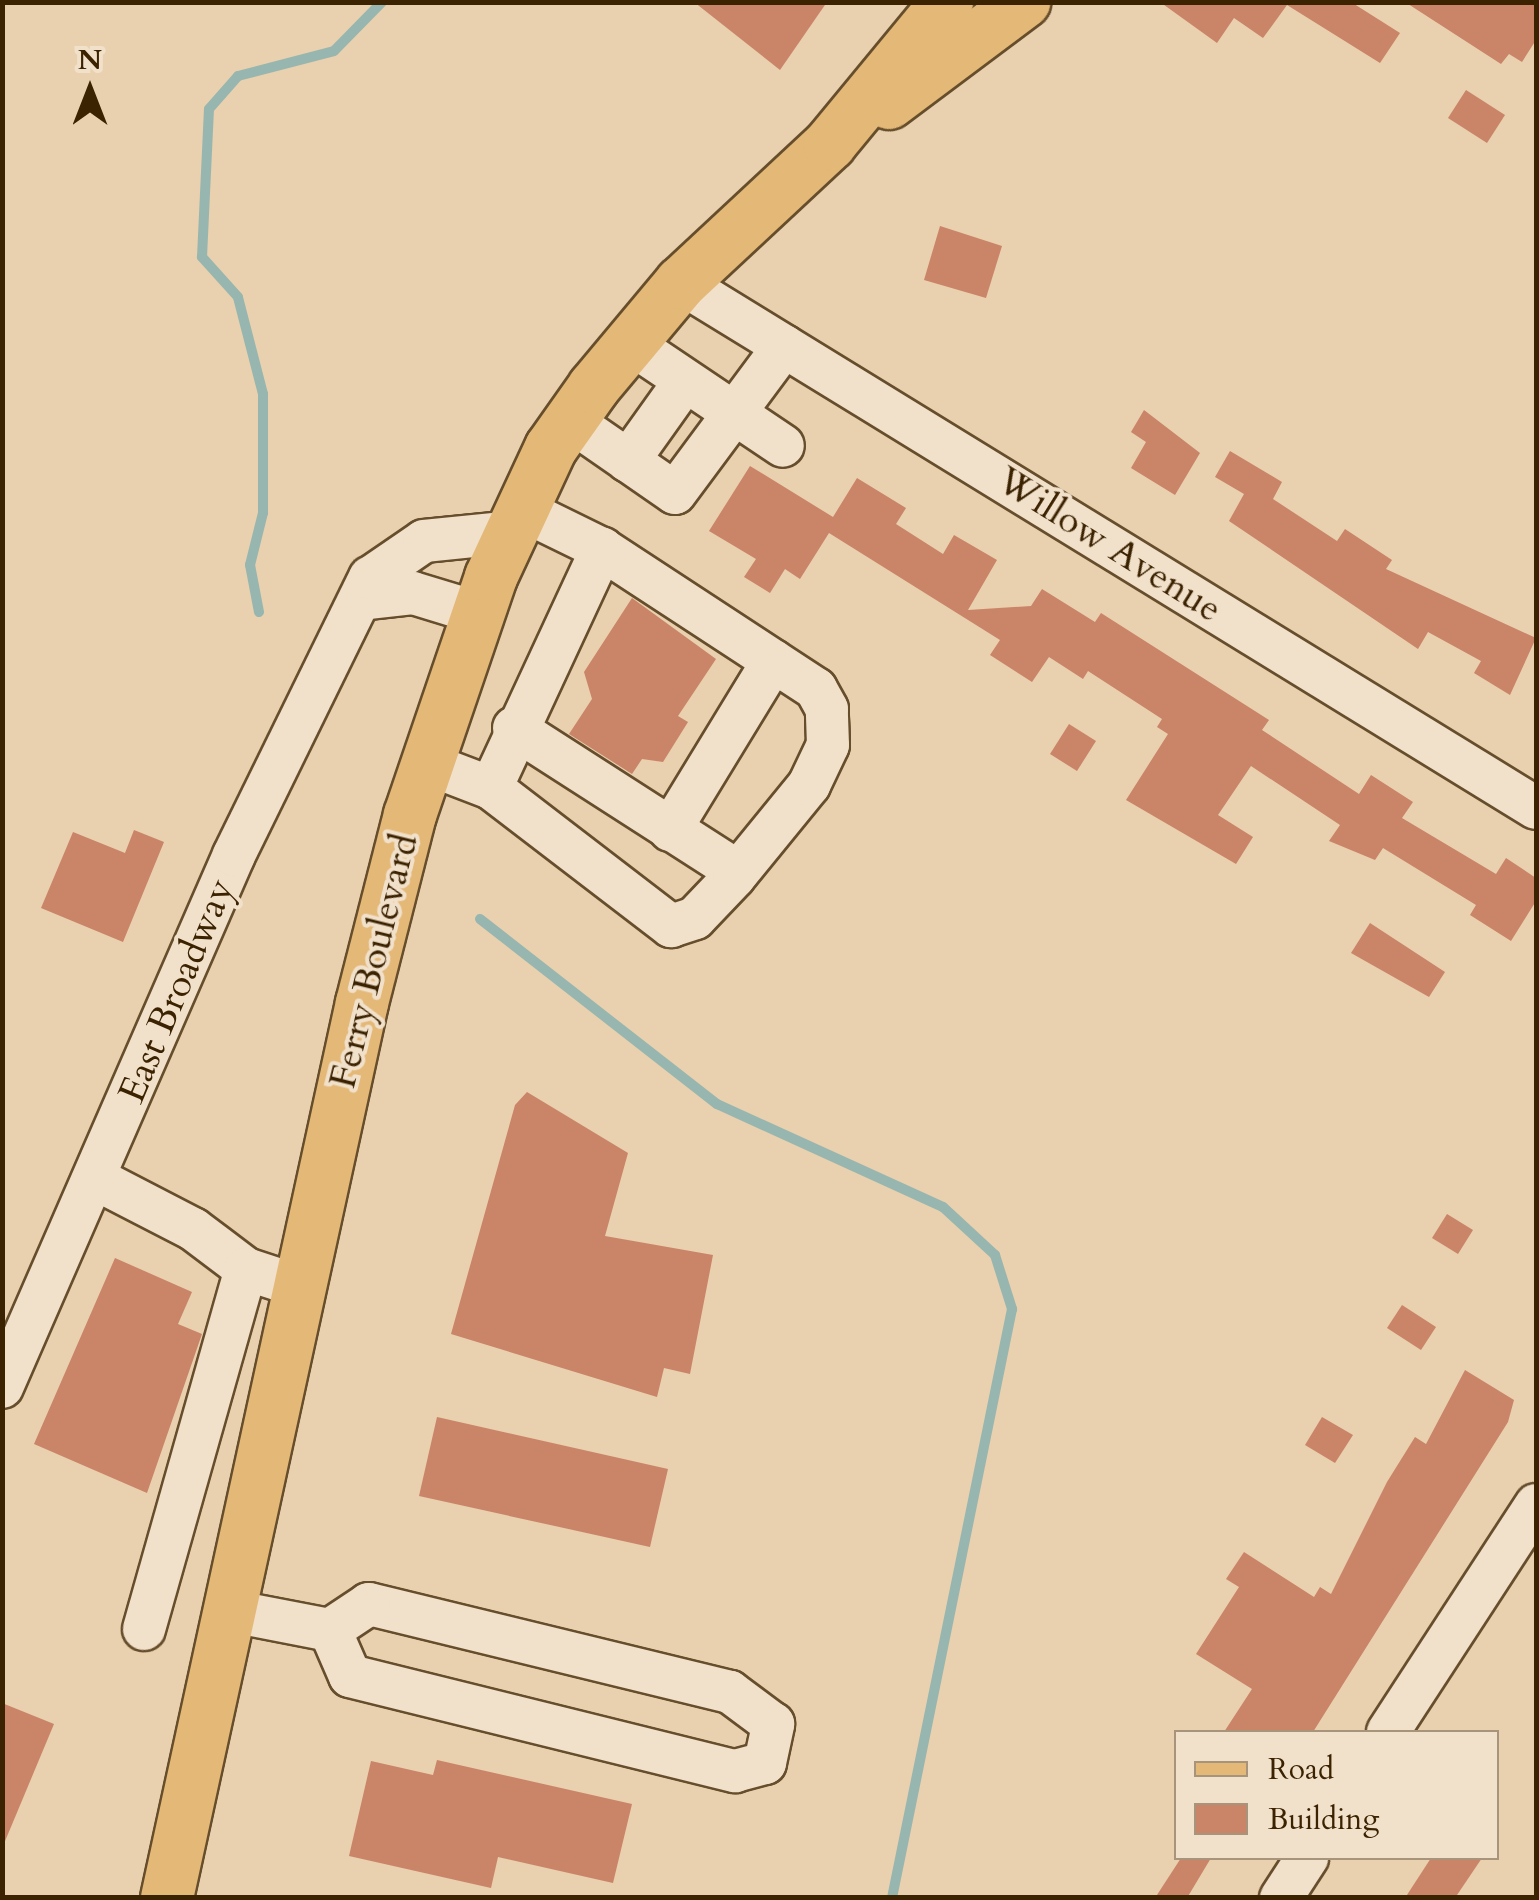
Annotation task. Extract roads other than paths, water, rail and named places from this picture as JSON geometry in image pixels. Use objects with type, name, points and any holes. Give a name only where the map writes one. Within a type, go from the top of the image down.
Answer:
[{"type":"main road","name":"Ferry Boulevard","points":[[830,144],[947,2]]},
{"type":"main road","name":"Ferry Boulevard","points":[[168,1898],[295,1285],[428,764],[479,613],[517,521],[571,421],[681,283],[830,144],[1024,2]]},
{"type":"street","name":"Willow Avenue","points":[[681,283],[1536,808]]},
{"type":"street","points":[[630,343],[683,384],[784,446]]},
{"type":"street","points":[[571,421],[674,493],[784,346]]},
{"type":"street","points":[[628,461],[683,384]]},
{"type":"street","points":[[428,764],[491,788],[672,926],[695,918],[738,872],[809,785],[828,745],[827,709],[816,689],[602,550],[517,521]]},
{"type":"street","name":"East Broadway","points":[[2,1387],[98,1180],[234,855],[361,600],[384,563],[412,546],[517,521]]},
{"type":"street","points":[[491,788],[514,728],[602,550]]},
{"type":"street","points":[[361,600],[413,592],[479,613]]},
{"type":"street","points":[[670,830],[774,661]]},
{"type":"street","points":[[514,728],[738,872]]},
{"type":"street","points":[[98,1180],[193,1229],[246,1269],[295,1285]]},
{"type":"street","points":[[144,1629],[246,1269]]},
{"type":"street","points":[[1389,1730],[1536,1505]]},
{"type":"street","points":[[226,1610],[330,1630],[368,1604],[730,1692],[772,1724],[765,1763],[735,1771],[350,1676],[330,1630]]},
{"type":"street","points":[[1281,1898],[1306,1860]]},
{"type":"waterway","points":[[259,612],[250,565],[263,513],[263,394],[238,297],[202,257],[209,109],[238,76],[334,51],[382,2]]},
{"type":"waterway","points":[[480,919],[717,1104],[943,1207],[995,1255],[1012,1309],[892,1898]]}]
